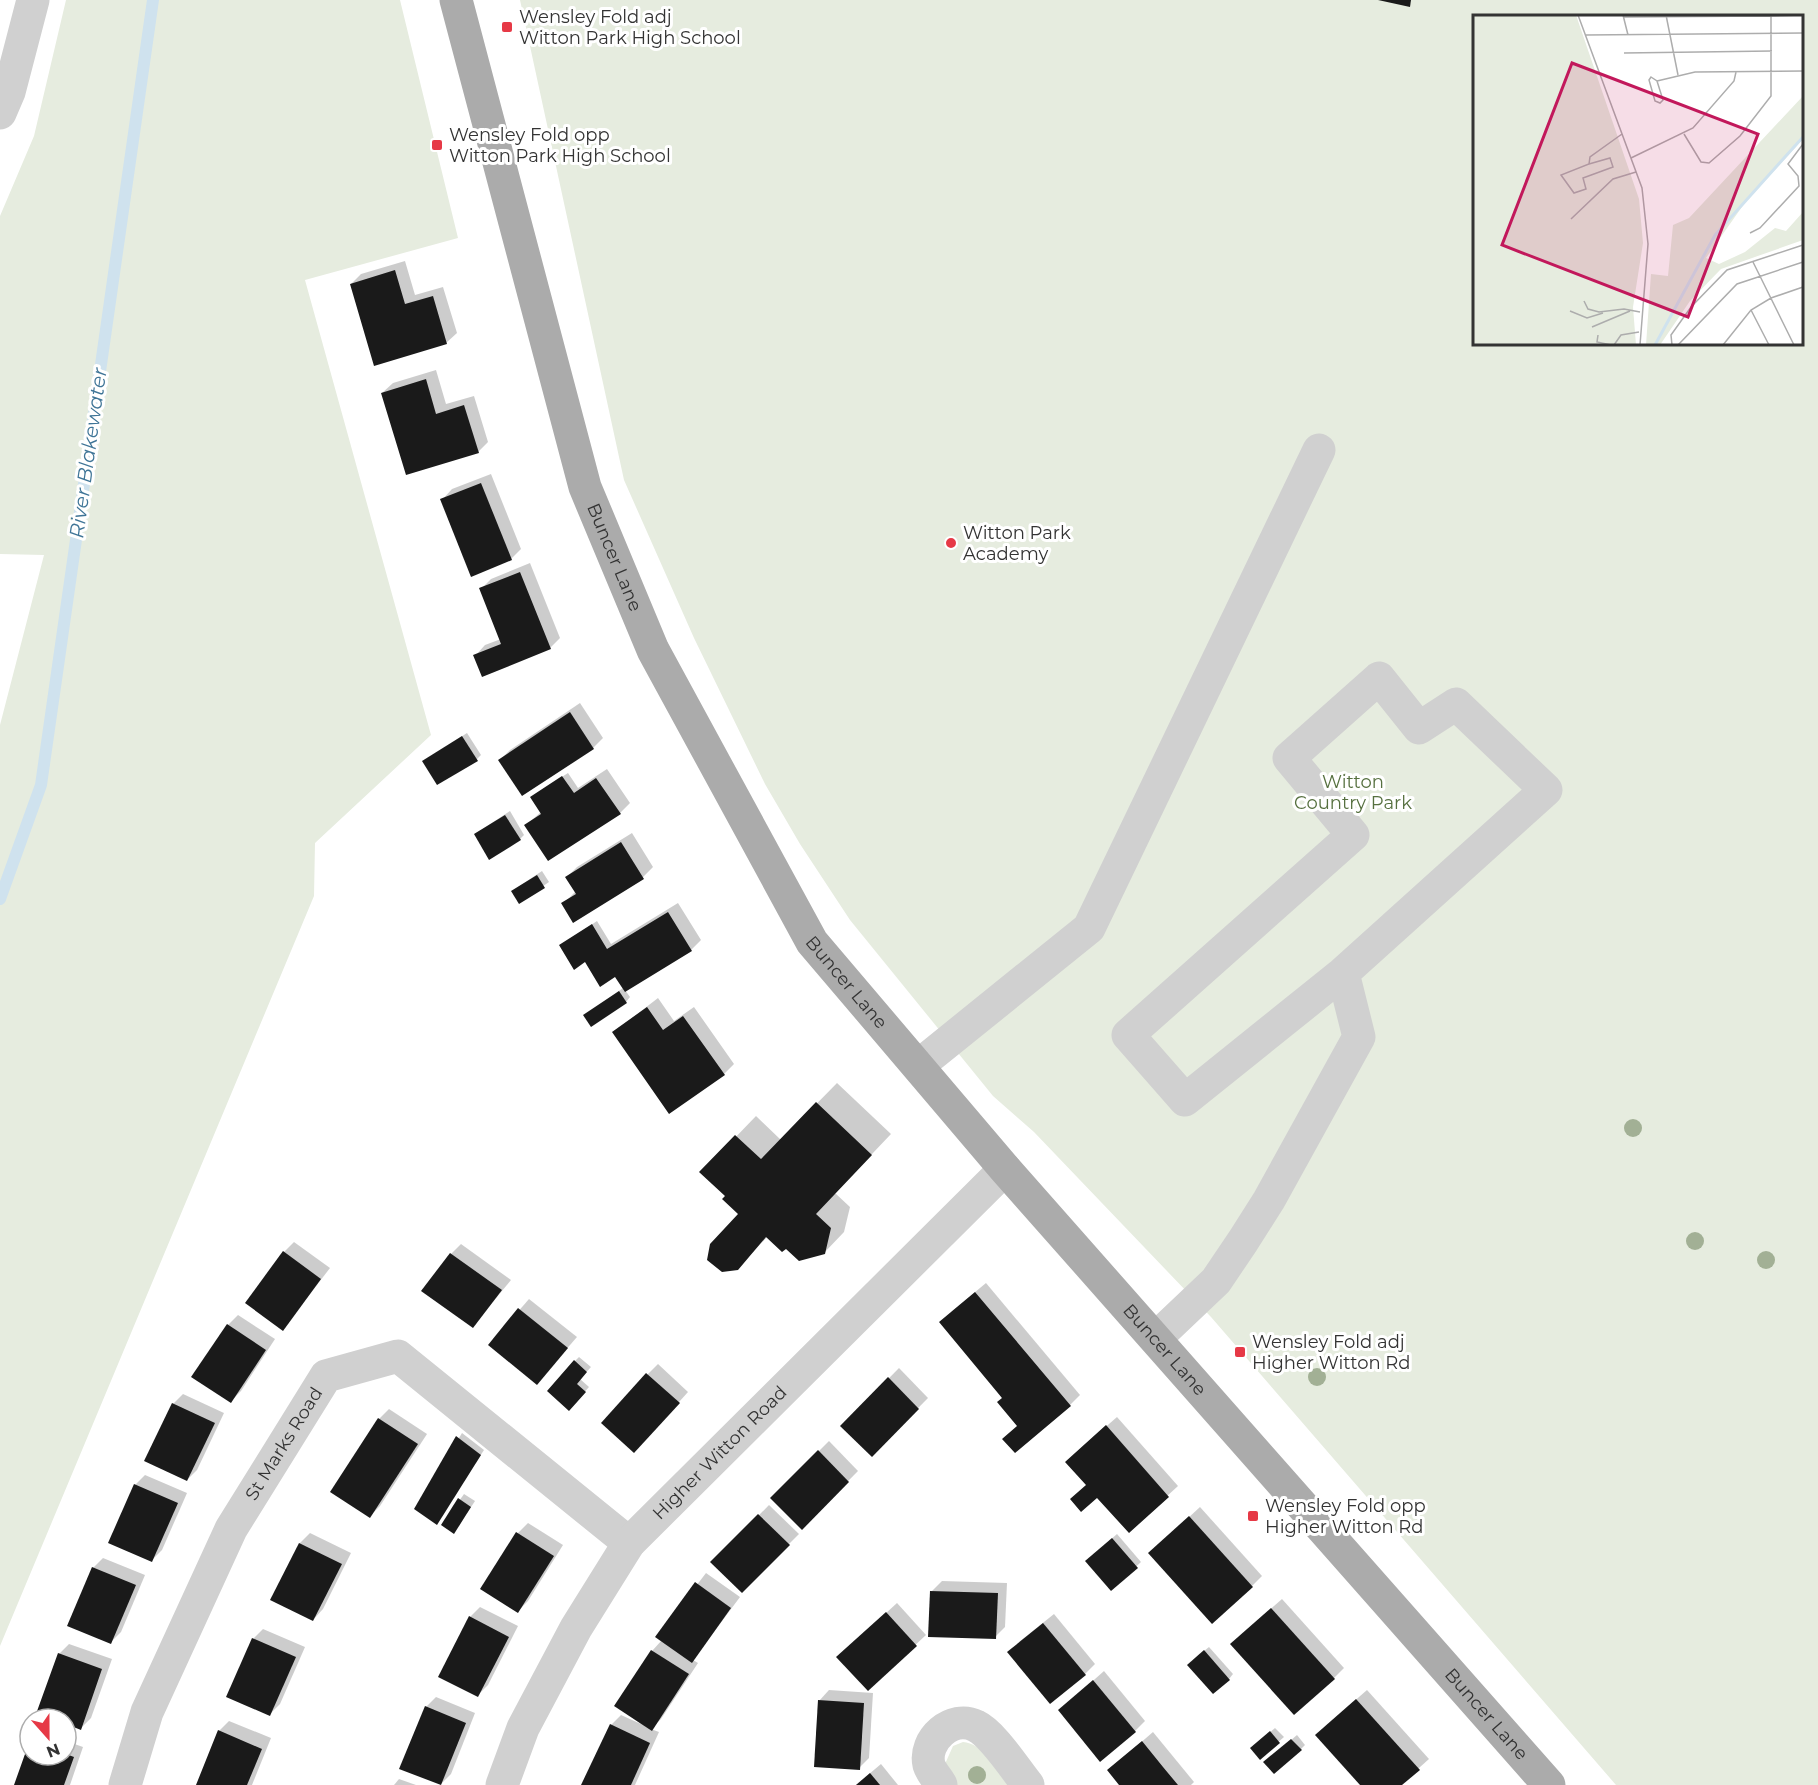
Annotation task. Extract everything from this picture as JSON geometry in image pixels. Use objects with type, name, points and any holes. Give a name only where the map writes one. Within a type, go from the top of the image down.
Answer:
[{"type":"main road","name":"Buncer Lane","points":[[456,0],[585,487],[653,650],[812,942],[1005,1169],[1549,1785]]},
{"type":"street","points":[[0,113],[9,92],[33,0]]},
{"type":"street","points":[[918,1066],[1089,928],[1319,450]]},
{"type":"street","points":[[1379,678],[1419,728],[1456,704],[1546,790],[1342,973],[1185,1100],[1128,1035],[1353,835],[1289,758],[1379,678]]},
{"type":"street","points":[[1156,1338],[1216,1281],[1269,1200],[1359,1037],[1342,973]]},
{"type":"street","name":"Higher Witton Road","points":[[502,1785],[523,1728],[576,1628],[629,1543],[1005,1169]]},
{"type":"street","name":"St Marks Road","points":[[125,1785],[147,1712],[231,1529],[326,1376],[399,1356],[629,1543]]},
{"type":"street","points":[[941,1785],[929,1766],[930,1751],[942,1730],[954,1724],[967,1723],[985,1732],[1028,1785]]},
{"type":"green space","points":[[66,0],[400,0],[458,238],[305,280],[431,735],[315,843],[314,896],[0,1646],[0,725],[44,555],[0,554],[0,216],[34,136]]},
{"type":"green space","name":"Witton Country Park","points":[[520,0],[1818,0],[1818,1785],[1616,1785],[1211,1317],[1034,1132],[993,1096],[850,920],[800,844],[765,784],[694,638],[624,480]]},
{"type":"green space","points":[[963,1742],[978,1747],[1011,1785],[957,1785],[945,1764],[953,1746]]},
{"type":"building","points":[[1378,0],[1411,0],[1410,7]]},
{"type":"building","points":[[395,270],[405,304],[433,296],[447,344],[374,366],[350,284]]},
{"type":"building","points":[[426,379],[436,414],[464,405],[479,453],[406,475],[381,393]]},
{"type":"building","points":[[481,483],[512,560],[471,577],[440,499]]},
{"type":"building","points":[[520,572],[551,649],[482,677],[473,655],[501,644],[479,588]]},
{"type":"building","points":[[570,712],[594,749],[522,796],[498,760]]},
{"type":"building","points":[[462,736],[478,761],[437,785],[422,761]]},
{"type":"building","points":[[562,776],[574,793],[596,778],[621,814],[548,861],[524,825],[541,814],[530,797]]},
{"type":"building","points":[[505,815],[521,840],[489,860],[474,834]]},
{"type":"building","points":[[621,842],[644,879],[573,923],[561,903],[576,894],[565,877]]},
{"type":"building","points":[[537,875],[545,888],[519,904],[511,891]]},
{"type":"building","points":[[668,912],[692,951],[625,992],[615,977],[600,987],[585,962],[574,970],[559,945],[592,924],[607,949]]},
{"type":"building","points":[[619,991],[627,1003],[591,1027],[583,1015]]},
{"type":"building","points":[[647,1007],[663,1030],[683,1016],[725,1075],[669,1114],[612,1032]]},
{"type":"building","points":[[816,1102],[872,1155],[816,1214],[831,1228],[825,1254],[799,1261],[786,1249],[782,1252],[766,1237],[738,1270],[722,1272],[707,1260],[710,1244],[738,1214],[722,1199],[725,1196],[699,1172],[735,1135],[761,1159]]},
{"type":"building","points":[[283,1251],[321,1279],[283,1331],[245,1303]]},
{"type":"building","points":[[450,1253],[502,1290],[473,1328],[421,1291]]},
{"type":"building","points":[[975,1292],[1071,1406],[1015,1453],[1002,1439],[1017,1426],[997,1402],[1002,1398],[939,1322]]},
{"type":"building","points":[[518,1308],[568,1348],[537,1385],[488,1345]]},
{"type":"building","points":[[227,1324],[266,1350],[231,1403],[191,1377]]},
{"type":"building","points":[[574,1360],[587,1372],[577,1384],[586,1392],[569,1411],[547,1391]]},
{"type":"building","points":[[646,1373],[680,1403],[634,1453],[601,1423]]},
{"type":"building","points":[[888,1377],[919,1409],[872,1457],[840,1426]]},
{"type":"building","points":[[172,1403],[215,1423],[187,1481],[144,1461]]},
{"type":"building","points":[[378,1418],[418,1444],[370,1518],[330,1492]]},
{"type":"building","points":[[1106,1425],[1169,1497],[1129,1533],[1097,1498],[1081,1512],[1070,1499],[1086,1485],[1065,1462]]},
{"type":"building","points":[[456,1436],[481,1455],[437,1525],[414,1509]]},
{"type":"building","points":[[818,1450],[849,1482],[802,1530],[770,1498]]},
{"type":"building","points":[[134,1484],[178,1503],[152,1562],[108,1543]]},
{"type":"building","points":[[458,1498],[471,1507],[454,1534],[441,1525]]},
{"type":"building","points":[[758,1514],[790,1545],[742,1593],[710,1562]]},
{"type":"building","points":[[1189,1516],[1253,1587],[1212,1624],[1148,1553]]},
{"type":"building","points":[[516,1532],[554,1556],[518,1613],[480,1589]]},
{"type":"building","points":[[1112,1538],[1138,1568],[1111,1591],[1085,1561]]},
{"type":"building","points":[[299,1543],[342,1564],[313,1621],[270,1600]]},
{"type":"building","points":[[92,1567],[136,1585],[111,1644],[67,1626]]},
{"type":"building","points":[[695,1582],[731,1608],[692,1663],[655,1637]]},
{"type":"building","points":[[930,1591],[998,1593],[996,1639],[928,1637]]},
{"type":"building","points":[[1271,1608],[1335,1679],[1294,1715],[1230,1644]]},
{"type":"building","points":[[886,1612],[917,1646],[868,1691],[836,1657]]},
{"type":"building","points":[[469,1616],[509,1637],[478,1697],[438,1677]]},
{"type":"building","points":[[1043,1623],[1086,1675],[1050,1704],[1007,1652]]},
{"type":"building","points":[[252,1638],[296,1657],[270,1716],[226,1697]]},
{"type":"building","points":[[651,1650],[689,1674],[652,1731],[614,1706]]},
{"type":"building","points":[[1204,1650],[1230,1680],[1213,1694],[1187,1665]]},
{"type":"building","points":[[58,1653],[102,1669],[81,1730],[78,1729],[78,1707],[39,1707]]},
{"type":"building","points":[[1093,1680],[1136,1732],[1100,1762],[1058,1710]]},
{"type":"building","points":[[1356,1699],[1420,1770],[1402,1785],[1360,1785],[1315,1735]]},
{"type":"building","points":[[818,1700],[864,1703],[860,1770],[814,1767]]},
{"type":"building","points":[[425,1706],[466,1723],[441,1785],[399,1769]]},
{"type":"building","points":[[610,1724],[650,1743],[631,1785],[581,1785]]},
{"type":"building","points":[[218,1730],[262,1749],[247,1785],[196,1785]]},
{"type":"building","points":[[1270,1731],[1280,1743],[1260,1760],[1250,1748]]},
{"type":"building","points":[[1291,1739],[1302,1750],[1274,1774],[1263,1762]]},
{"type":"building","points":[[1142,1741],[1178,1785],[1119,1785],[1107,1770]]},
{"type":"building","points":[[20,1767],[70,1767],[64,1785],[14,1785]]},
{"type":"building","points":[[870,1773],[880,1785],[856,1785]]},
{"type":"waterway","name":"River Blakewater","points":[[0,899],[41,785],[153,0]]},
{"type":"place","name":"Wensley Fold adj Witton Park High School","points":[[507,27]]},
{"type":"place","name":"Wensley Fold opp Witton Park High School","points":[[437,145]]},
{"type":"place","name":"Witton Park Academy","points":[[951,543]]},
{"type":"place","name":"Wensley Fold adj Higher Witton Rd","points":[[1240,1352]]},
{"type":"place","name":"Wensley Fold opp Higher Witton Rd","points":[[1253,1516]]}]
